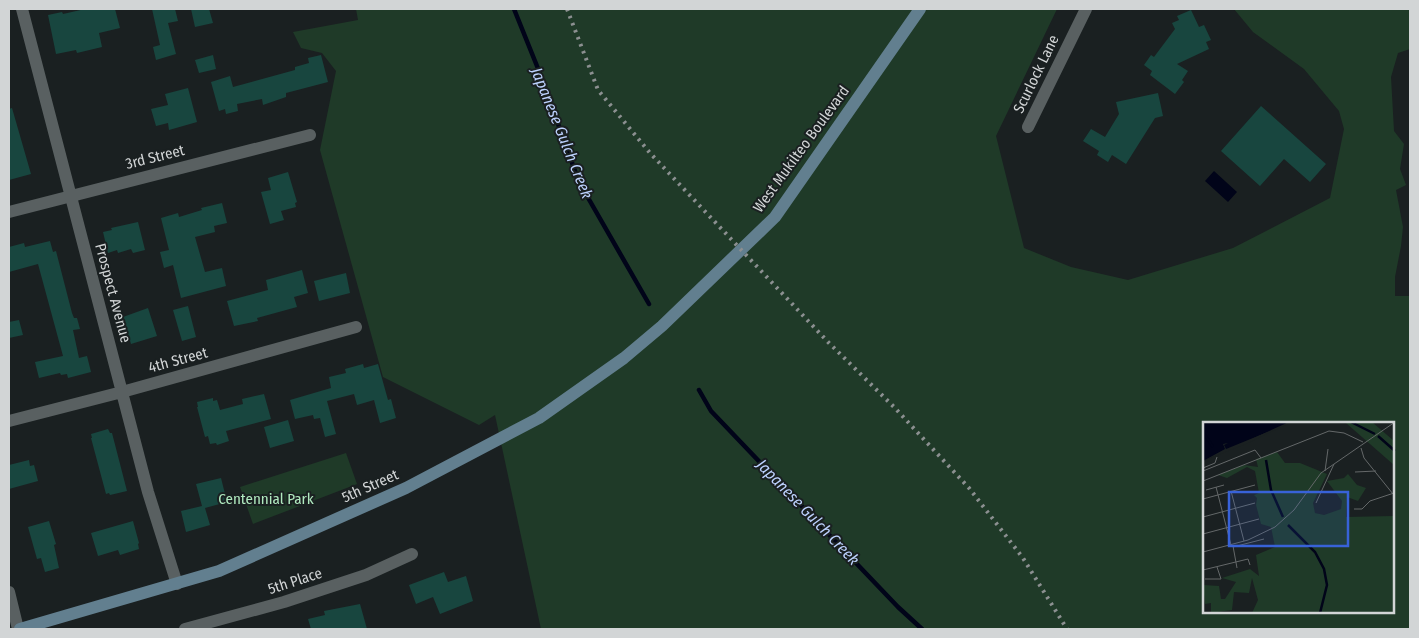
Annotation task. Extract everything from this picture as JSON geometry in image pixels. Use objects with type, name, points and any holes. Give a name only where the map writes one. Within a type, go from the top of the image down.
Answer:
[{"type":"main road","name":"West Mukilteo Boulevard","points":[[694,296],[775,217],[920,9]]},
{"type":"main road","name":"5th Street","points":[[19,629],[40,626],[219,570],[406,488],[539,418],[624,358],[694,296]]},
{"type":"street","name":"Prospect Avenue","points":[[22,9],[148,492],[178,584]]},
{"type":"street","name":"Scurlock Lane","points":[[1028,127],[1086,9]]},
{"type":"street","name":"3rd Street","points":[[9,212],[310,135]]},
{"type":"street","name":"4th Street","points":[[9,421],[122,392],[356,327]]},
{"type":"street","name":"5th Place","points":[[185,629],[284,602],[366,575],[412,554]]},
{"type":"street","points":[[9,592],[19,629]]},
{"type":"green space","points":[[356,9],[1057,9],[996,136],[1024,248],[1071,267],[1128,280],[1233,248],[1330,198],[1344,129],[1339,111],[1304,69],[1253,32],[1234,9],[1410,9],[1410,49],[1398,53],[1391,77],[1394,131],[1404,144],[1400,169],[1406,185],[1396,190],[1403,227],[1395,277],[1395,296],[1410,296],[1410,629],[541,629],[495,415],[479,425],[383,377],[320,150],[336,71],[322,53],[301,48],[293,32],[358,20]]},
{"type":"green space","name":"Centennial Park","points":[[346,453],[357,484],[253,524],[240,487]]},
{"type":"water","points":[[1214,171],[1237,192],[1228,202],[1205,181]]},
{"type":"building","points":[[85,9],[115,9],[120,28],[99,33],[102,47],[77,53],[76,50],[56,54],[48,15]]},
{"type":"building","points":[[152,9],[175,9],[178,21],[168,23],[176,54],[156,60],[153,47],[160,45]]},
{"type":"building","points":[[191,9],[209,9],[213,23],[195,27]]},
{"type":"building","points":[[1191,10],[1199,27],[1204,25],[1211,40],[1206,42],[1209,49],[1177,64],[1188,71],[1182,80],[1184,82],[1175,94],[1150,75],[1152,71],[1144,65],[1151,55],[1154,57],[1175,29],[1172,23],[1179,20],[1177,16]]},
{"type":"building","points":[[213,55],[216,69],[199,73],[195,60]]},
{"type":"building","points":[[321,55],[328,82],[286,93],[286,97],[263,105],[262,99],[237,104],[238,111],[226,114],[225,109],[219,111],[211,82],[230,76],[233,87],[295,70],[295,67],[309,63],[308,58]]},
{"type":"building","points":[[188,88],[197,122],[169,130],[168,123],[156,126],[151,109],[168,105],[165,94]]},
{"type":"building","points":[[1158,93],[1163,116],[1155,118],[1126,164],[1112,155],[1108,162],[1097,155],[1099,151],[1083,141],[1091,129],[1105,137],[1119,114],[1116,102]]},
{"type":"building","points":[[1261,106],[1326,164],[1310,182],[1284,159],[1260,186],[1221,151]]},
{"type":"building","points":[[12,108],[31,174],[9,180],[9,109]]},
{"type":"building","points":[[288,172],[297,202],[295,203],[296,207],[281,211],[284,220],[270,224],[261,192],[271,190],[268,178]]},
{"type":"building","points":[[222,203],[227,223],[214,226],[215,232],[195,237],[205,272],[222,268],[226,286],[181,298],[173,265],[164,268],[160,252],[169,250],[161,218],[178,213],[179,217],[202,210],[201,208]]},
{"type":"building","points":[[138,222],[145,250],[133,253],[131,249],[118,253],[117,250],[108,253],[103,232],[112,230],[111,228]]},
{"type":"building","points":[[50,241],[53,252],[56,251],[72,313],[74,318],[77,318],[80,329],[73,330],[79,358],[87,356],[91,372],[68,378],[67,374],[61,375],[60,373],[39,378],[35,362],[63,356],[38,264],[9,272],[9,247],[24,243],[25,247]]},
{"type":"building","points":[[302,270],[308,293],[294,297],[297,307],[257,318],[258,321],[234,326],[227,301],[268,290],[266,280]]},
{"type":"building","points":[[346,273],[350,293],[319,301],[314,281]]},
{"type":"building","points":[[188,306],[196,337],[182,341],[173,310]]},
{"type":"building","points":[[148,308],[157,336],[131,344],[123,317]]},
{"type":"building","points":[[19,320],[23,335],[9,338],[9,322]]},
{"type":"building","points":[[363,364],[364,368],[378,364],[388,400],[391,399],[396,418],[380,423],[374,400],[357,405],[354,394],[327,401],[336,434],[325,437],[320,418],[314,419],[313,415],[295,419],[290,400],[331,388],[329,377],[346,373],[345,369]]},
{"type":"building","points":[[264,394],[271,419],[226,431],[229,441],[217,445],[216,443],[210,444],[208,436],[205,437],[197,402],[213,398],[213,401],[217,400],[220,410],[243,404],[242,399]]},
{"type":"building","points":[[288,420],[294,441],[270,448],[264,427]]},
{"type":"building","points":[[108,429],[112,433],[127,491],[110,495],[109,493],[106,494],[91,438],[91,434]]},
{"type":"building","points":[[29,460],[30,466],[34,465],[38,481],[9,489],[9,465]]},
{"type":"building","points":[[221,478],[227,502],[205,508],[210,525],[186,532],[181,511],[202,506],[196,484]]},
{"type":"building","points":[[49,521],[56,544],[54,545],[59,568],[45,572],[41,558],[37,559],[28,527]]},
{"type":"building","points":[[133,521],[139,549],[120,555],[118,550],[98,556],[91,533]]},
{"type":"building","points":[[444,572],[448,582],[466,576],[473,601],[440,614],[433,597],[416,604],[409,585]]},
{"type":"building","points":[[360,604],[367,629],[311,629],[308,619],[325,615],[324,611]]},
{"type":"waterway","name":"Japanese Gulch Creek","points":[[514,9],[539,71],[579,182],[649,304]]},
{"type":"waterway","name":"Japanese Gulch Creek","points":[[699,390],[711,411],[898,607],[922,629]]},
{"type":"railway","points":[[567,9],[598,90],[650,153],[828,342],[894,407],[969,488],[1023,558],[1067,629]]}]
